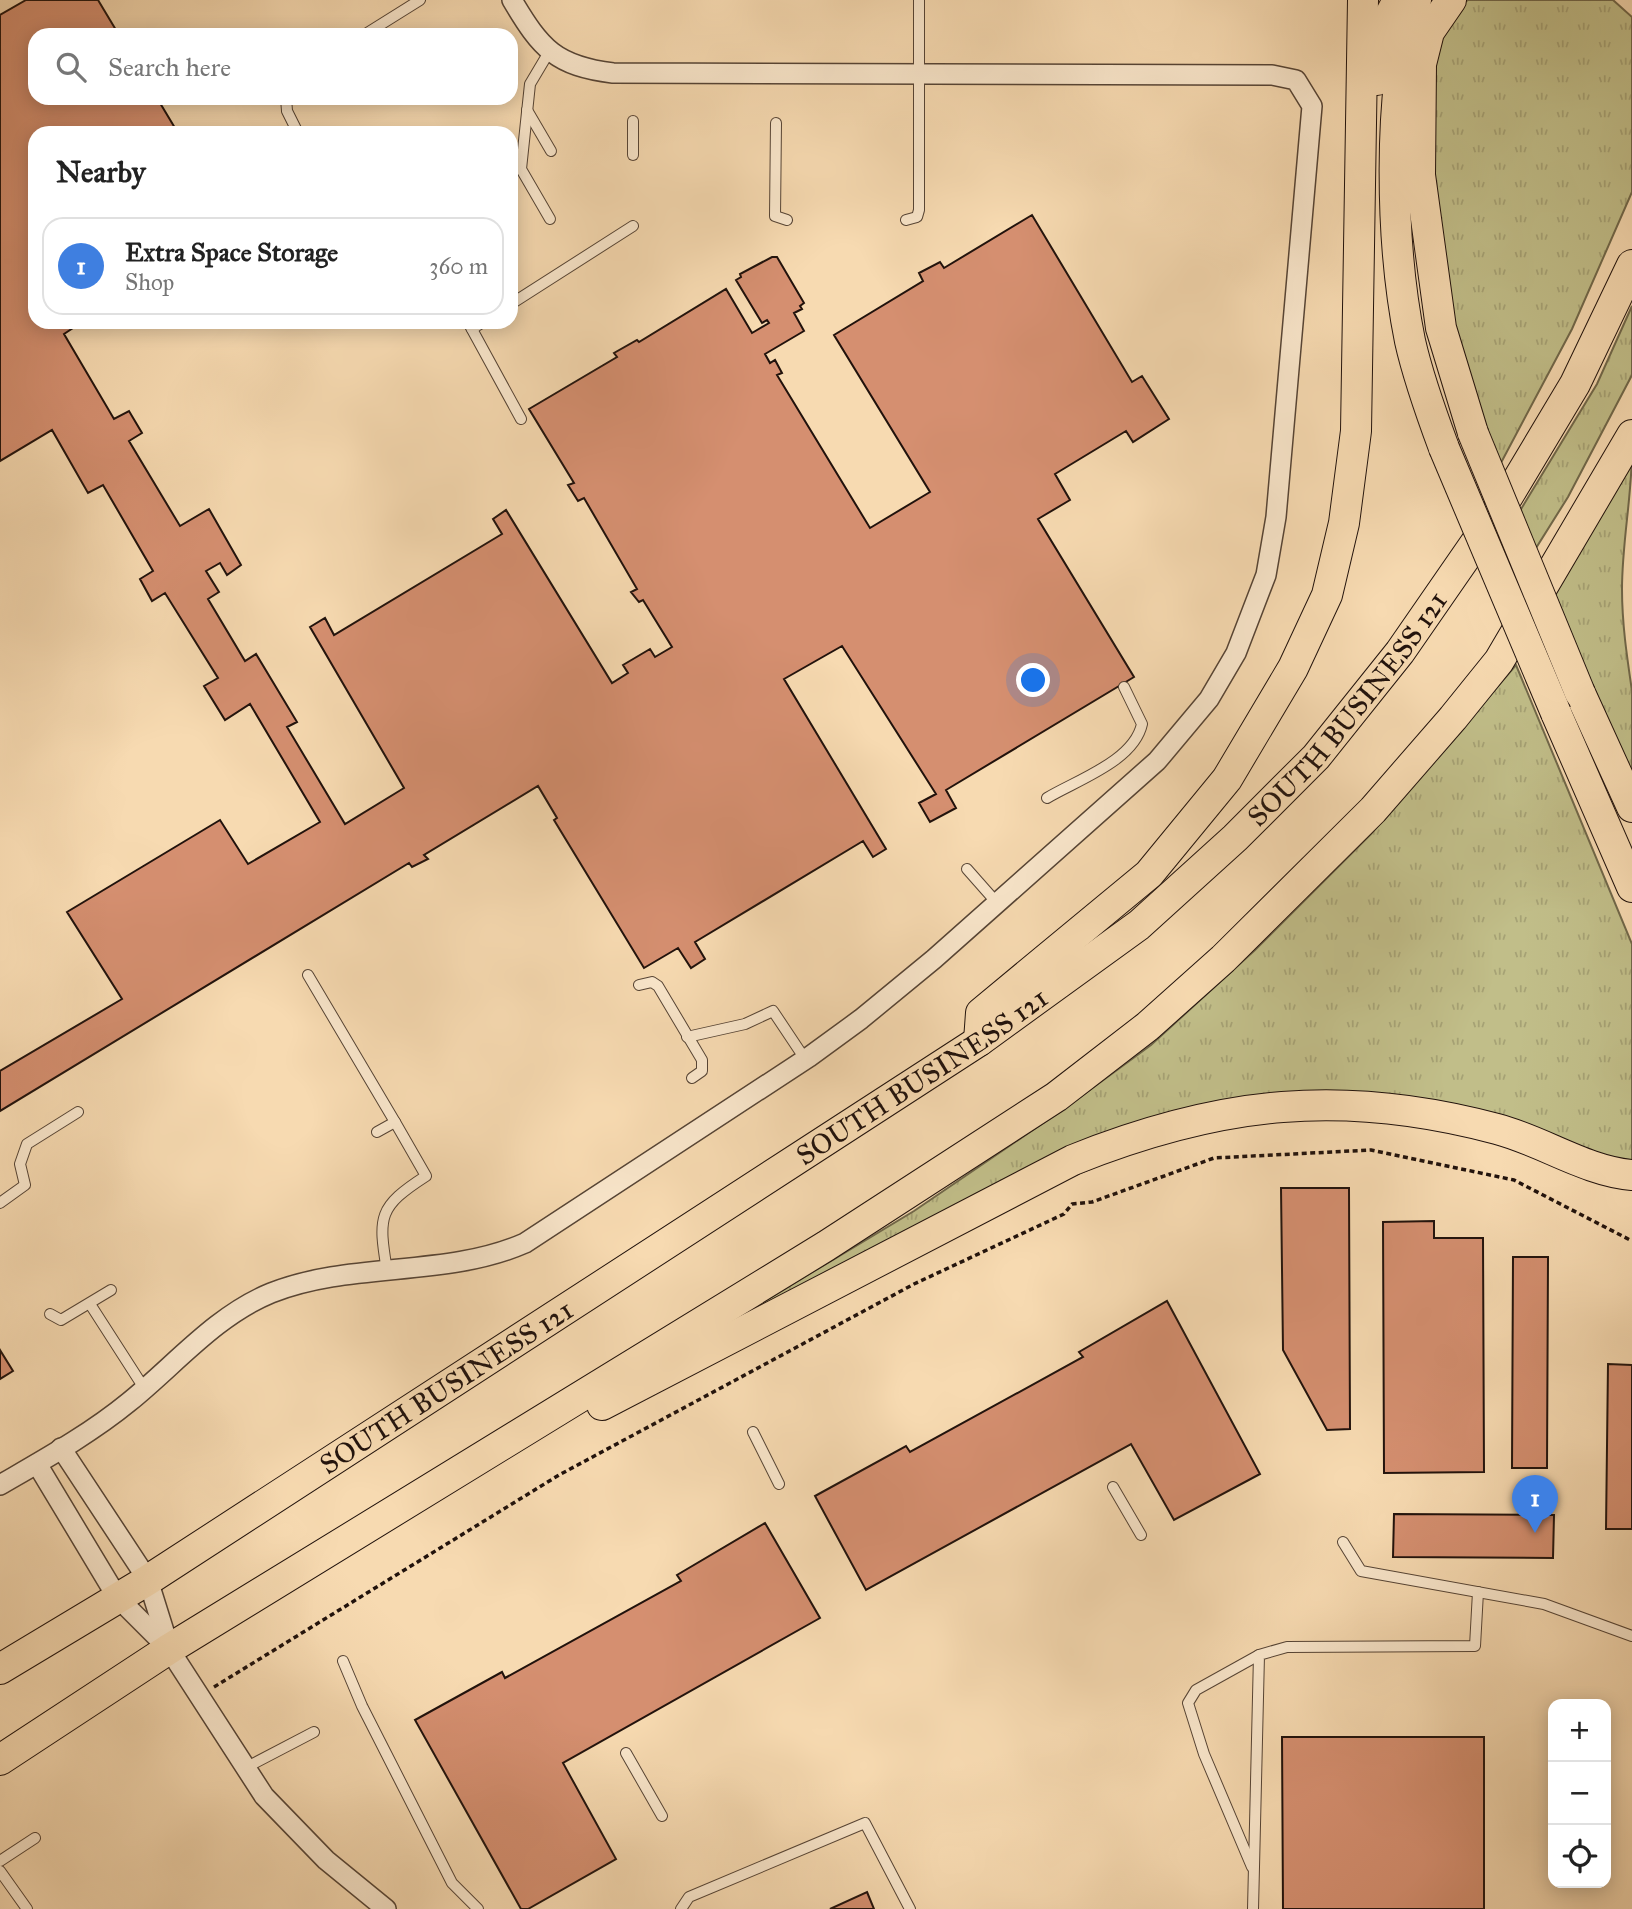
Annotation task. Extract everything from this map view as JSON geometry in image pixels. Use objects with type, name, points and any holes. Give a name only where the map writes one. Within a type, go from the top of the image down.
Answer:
[{"type":"main road","points":[[979,1041],[981,1013],[1149,874],[1227,779],[1293,667],[1326,596],[1345,523],[1356,431],[1363,0]]},
{"type":"main road","points":[[1360,267],[1372,241],[1372,128],[1379,58],[1388,17],[1398,0]]},
{"type":"main road","points":[[1416,0],[1400,60],[1395,178],[1410,341],[1444,448],[1632,887]]},
{"type":"main road","points":[[1451,0],[1429,32],[1421,64],[1420,175],[1431,276],[1441,328],[1473,433],[1580,693],[1632,807]]},
{"type":"main road","name":"SOUTH BUSINESS 121","points":[[0,1669],[148,1580],[979,1041],[1139,925],[1235,838],[1316,757],[1399,652],[1508,496],[1574,384],[1632,265]]},
{"type":"main road","points":[[0,1760],[169,1649],[826,1246],[1056,1097],[1181,998],[1373,810],[1499,661],[1632,435]]},
{"type":"main road","points":[[403,1506],[423,1503],[457,1480],[1004,1194],[1073,1160],[1131,1136],[1253,1107],[1368,1104],[1461,1119],[1513,1133],[1608,1170],[1632,1175]]},
{"type":"street","points":[[0,1485],[37,1464],[128,1403],[218,1324],[270,1294],[298,1284],[481,1259],[524,1243],[805,1059],[893,993],[1135,781],[1179,738],[1209,699],[1236,653],[1257,602],[1266,575],[1276,517],[1312,106],[1296,80],[1279,76],[613,73],[578,67],[549,52],[529,28],[512,0]]},
{"type":"street","points":[[61,1448],[148,1580],[169,1649]]},
{"type":"street","points":[[37,1464],[117,1597],[169,1649],[201,1694],[264,1796],[327,1860],[386,1909]]},
{"type":"lane","points":[[375,28],[420,0]]},
{"type":"lane","points":[[906,220],[917,217],[919,210],[919,0]]},
{"type":"lane","points":[[549,52],[533,75],[522,169],[550,219]]},
{"type":"lane","points":[[286,105],[292,126]]},
{"type":"lane","points":[[527,110],[551,151]]},
{"type":"lane","points":[[633,121],[633,155]]},
{"type":"lane","points":[[776,123],[775,216],[787,220]]},
{"type":"lane","points":[[518,300],[634,226]]},
{"type":"lane","points":[[472,329],[521,419]]},
{"type":"lane","points":[[1048,798],[1109,762],[1136,742],[1142,724],[1124,687]]},
{"type":"lane","points":[[967,869],[997,903]]},
{"type":"lane","points":[[308,975],[426,1176],[390,1202],[385,1213],[382,1229],[387,1271]]},
{"type":"lane","points":[[639,985],[652,982],[658,986],[703,1066],[692,1078]]},
{"type":"lane","points":[[687,1037],[745,1024],[773,1012],[805,1059]]},
{"type":"lane","points":[[0,1203],[25,1185],[20,1164],[27,1144],[78,1112]]},
{"type":"lane","points":[[377,1132],[395,1122]]},
{"type":"lane","points":[[50,1314],[61,1320],[111,1290]]},
{"type":"lane","points":[[90,1304],[144,1388]]},
{"type":"lane","points":[[753,1432],[779,1484]]},
{"type":"lane","points":[[1113,1487],[1141,1535]]},
{"type":"lane","points":[[1343,1542],[1361,1571],[1544,1604],[1632,1636]]},
{"type":"lane","points":[[1254,1871],[1204,1754],[1188,1703],[1196,1690],[1259,1655],[1287,1647],[1475,1646],[1478,1592]]},
{"type":"lane","points":[[1253,1909],[1259,1655]]},
{"type":"lane","points":[[343,1661],[362,1706],[452,1883],[478,1909]]},
{"type":"lane","points":[[247,1767],[314,1732]]},
{"type":"lane","points":[[626,1753],[662,1816]]},
{"type":"lane","points":[[681,1909],[689,1897],[865,1823],[910,1909]]},
{"type":"lane","points":[[0,1861],[35,1838]]},
{"type":"lane","points":[[0,1871],[27,1909]]},
{"type":"path","points":[[201,1694],[559,1475],[830,1328],[914,1284],[1064,1214],[1072,1204],[1092,1202],[1213,1158],[1371,1150],[1514,1181],[1632,1241]]},
{"type":"green space","points":[[1468,0],[1613,0],[1632,17],[1632,192],[1572,329],[1494,476],[1446,337],[1427,61],[1456,8]]},
{"type":"green space","points":[[1632,306],[1632,375],[1568,497],[1531,556],[1515,519],[1597,384]]},
{"type":"green space","points":[[1632,450],[1622,589],[1632,691],[1632,794],[1550,602]]},
{"type":"green space","points":[[1516,665],[1632,944],[1632,1165],[1526,1129],[1243,1104],[728,1323],[914,1211],[1068,1106],[1151,1045],[1255,950],[1371,834]]},
{"type":"building","points":[[26,0],[98,0],[115,28],[28,28],[28,105],[161,105],[174,126],[28,126],[28,329],[72,329],[64,334],[114,419],[129,411],[142,433],[129,441],[180,526],[209,509],[241,565],[227,575],[220,563],[206,571],[219,592],[208,599],[245,661],[256,654],[297,722],[287,727],[345,824],[404,788],[310,627],[325,618],[334,635],[502,534],[493,519],[506,510],[612,683],[628,673],[623,665],[650,649],[655,657],[672,647],[643,600],[639,602],[631,592],[637,589],[584,498],[578,501],[568,485],[574,483],[529,409],[617,357],[614,353],[637,340],[639,342],[726,289],[752,333],[769,323],[767,320],[762,323],[736,280],[741,277],[740,274],[772,257],[777,257],[804,303],[800,306],[802,309],[794,313],[804,331],[765,354],[770,363],[775,360],[782,373],[777,375],[870,528],[930,492],[834,335],[923,281],[919,273],[940,262],[944,268],[1032,215],[1132,382],[1142,376],[1169,419],[1133,442],[1126,431],[1055,474],[1070,500],[1038,519],[1134,677],[946,790],[956,808],[930,822],[919,803],[936,794],[842,646],[784,679],[886,849],[873,857],[863,841],[695,942],[705,959],[691,968],[678,948],[644,968],[554,820],[557,818],[538,786],[424,855],[428,859],[412,867],[409,863],[0,1111],[0,1071],[122,999],[67,912],[220,820],[248,864],[320,822],[250,704],[225,720],[204,686],[218,678],[165,593],[152,601],[140,579],[153,571],[103,485],[88,493],[52,430],[0,461],[0,15]]},
{"type":"building","points":[[1281,1188],[1349,1188],[1350,1429],[1327,1430],[1283,1350]]},
{"type":"building","points":[[1434,1221],[1434,1238],[1483,1238],[1484,1472],[1384,1473],[1383,1222]]},
{"type":"building","points":[[1513,1257],[1548,1257],[1547,1468],[1512,1468]]},
{"type":"building","points":[[1167,1301],[1260,1474],[1174,1520],[1131,1444],[866,1590],[815,1496],[906,1446],[910,1452],[1083,1357],[1079,1352]]},
{"type":"building","points":[[0,1350],[13,1371],[0,1379]]},
{"type":"building","points":[[1608,1364],[1632,1365],[1632,1529],[1606,1529]]},
{"type":"building","points":[[1394,1514],[1554,1515],[1553,1558],[1393,1557]]},
{"type":"building","points":[[765,1523],[820,1618],[563,1763],[616,1859],[528,1909],[521,1909],[415,1720],[502,1672],[505,1678],[681,1581],[677,1575]]},
{"type":"building","points":[[1282,1737],[1484,1737],[1484,1909],[1283,1909]]},
{"type":"building","points":[[867,1892],[874,1909],[830,1909]]},
{"type":"place","name":"Extra Space Storage","points":[[1535,1533]]}]
